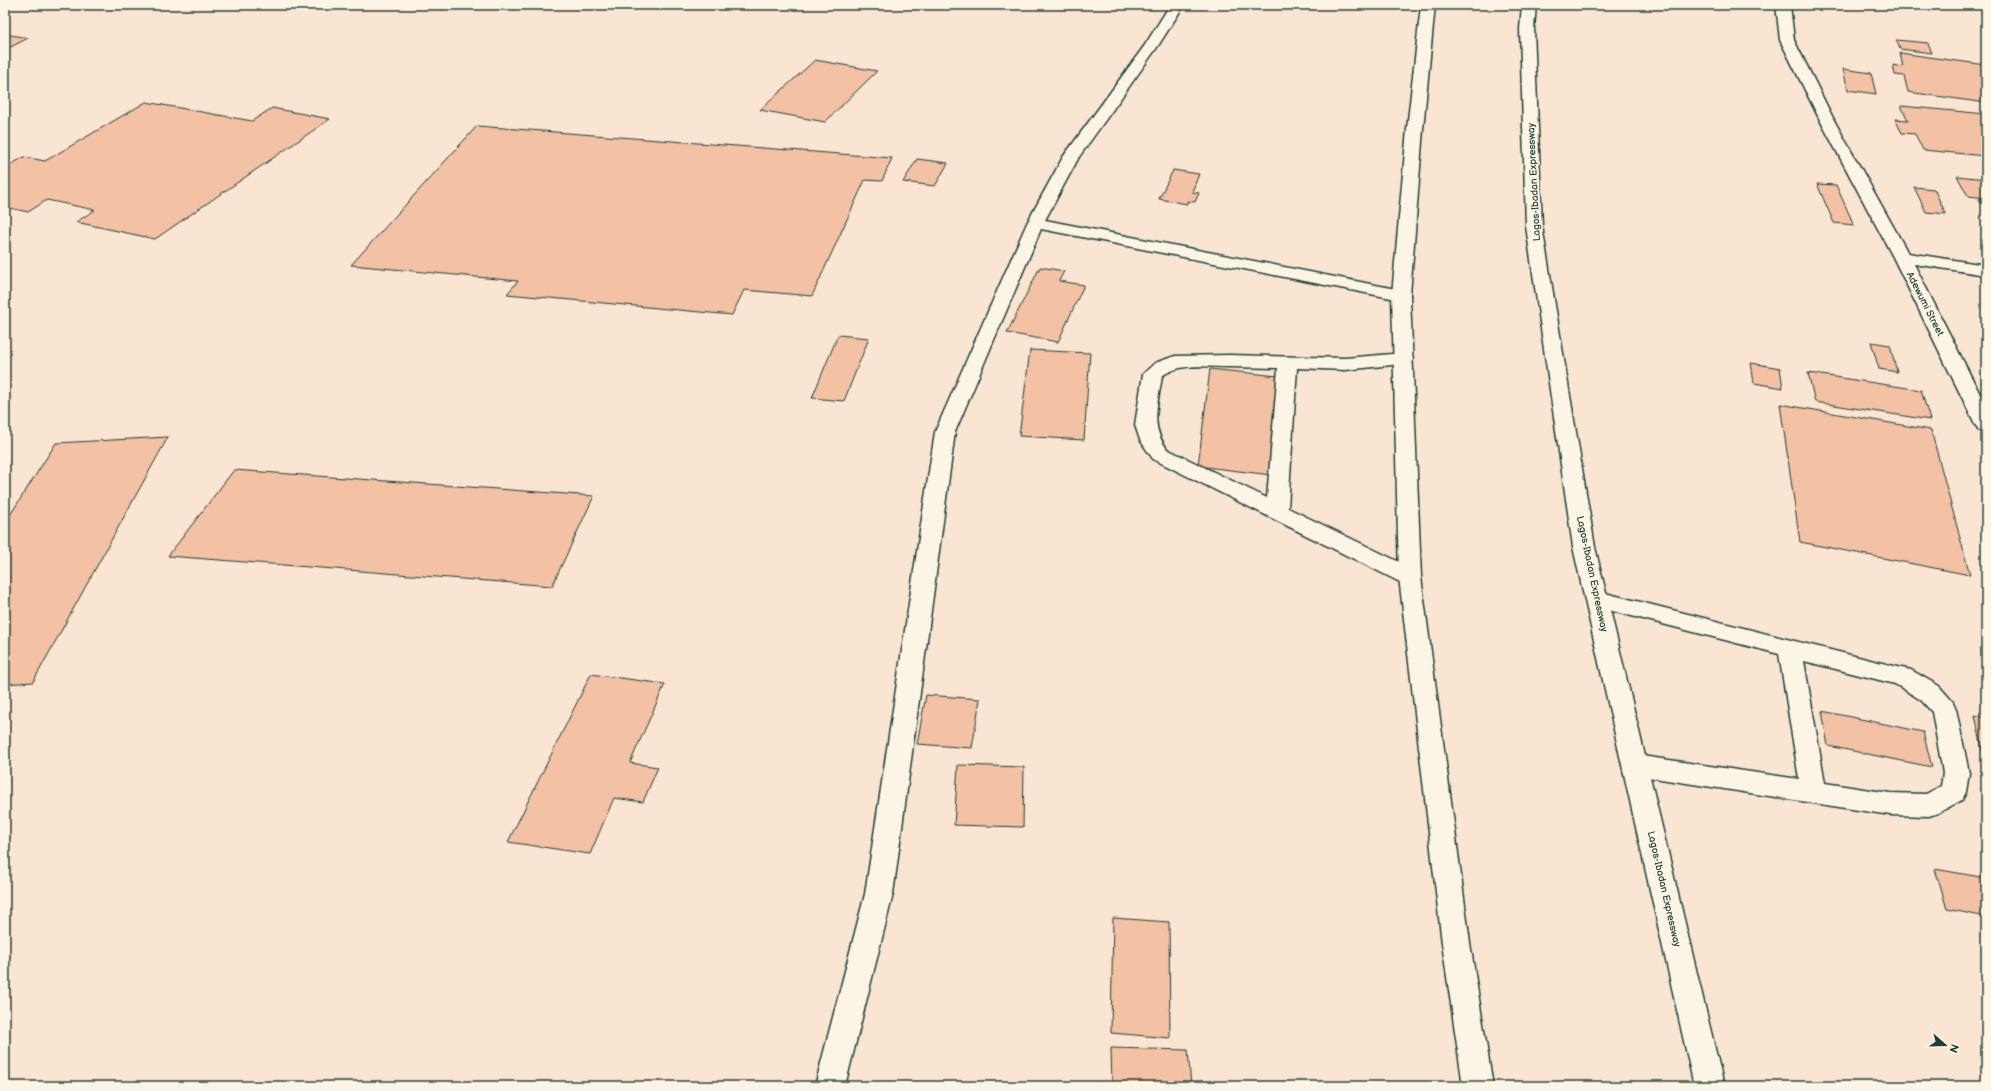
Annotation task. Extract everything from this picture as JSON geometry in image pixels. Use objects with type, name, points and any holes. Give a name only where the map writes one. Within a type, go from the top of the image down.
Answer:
[{"type":"main road","points":[[830,1086],[879,894],[945,432],[1035,224],[1071,157],[1151,46],[1177,5]]},
{"type":"main road","points":[[1428,5],[1415,129],[1401,295],[1410,577],[1456,943],[1478,1086]]},
{"type":"main road","name":"Lagos-Ibadan Expressway","points":[[1529,5],[1527,29],[1534,226],[1584,547],[1709,1086]]},
{"type":"main road","points":[[1783,5],[1787,40],[1828,122],[1902,258]]},
{"type":"main road","points":[[1035,224],[1401,295]]},
{"type":"main road","name":"Adewumi Street","points":[[1902,258],[1986,270]]},
{"type":"main road","name":"Adewumi Street","points":[[1902,258],[1986,426]]},
{"type":"main road","points":[[1404,359],[1345,364],[1288,362],[1175,362],[1162,367],[1153,374],[1145,425],[1150,440],[1160,454],[1410,577]]},
{"type":"main road","points":[[1277,512],[1288,362]]},
{"type":"main road","points":[[1597,599],[1902,677],[1930,693],[1944,709],[1956,773],[1953,792],[1929,805],[1890,804],[1635,764]]},
{"type":"main road","points":[[1790,648],[1814,793]]},
{"type":"building","points":[[5,34],[28,38],[5,50]]},
{"type":"building","points":[[1896,40],[1928,43],[1932,53],[1900,49]]},
{"type":"building","points":[[1900,53],[1986,65],[1986,103],[1908,92],[1904,76],[1895,75],[1893,65],[1903,67]]},
{"type":"building","points":[[815,60],[877,71],[825,122],[760,110]]},
{"type":"building","points":[[1843,69],[1871,73],[1876,94],[1848,90]]},
{"type":"building","points":[[146,102],[252,121],[272,108],[330,119],[155,239],[76,222],[95,210],[47,200],[28,212],[5,207],[5,168],[24,157],[45,161]]},
{"type":"building","points":[[1901,106],[1986,114],[1986,156],[1923,150],[1915,134],[1902,133],[1895,119],[1908,120]]},
{"type":"building","points":[[477,126],[892,158],[882,181],[865,180],[812,296],[744,290],[732,315],[507,294],[518,281],[351,265]]},
{"type":"building","points":[[917,159],[948,163],[935,186],[903,182]]},
{"type":"building","points":[[1173,170],[1199,174],[1192,192],[1199,193],[1195,202],[1187,201],[1187,204],[1159,199]]},
{"type":"building","points":[[1957,176],[1986,179],[1986,198],[1968,196]]},
{"type":"building","points":[[1817,184],[1836,185],[1854,225],[1834,223]]},
{"type":"building","points":[[1914,187],[1934,189],[1946,214],[1926,212]]},
{"type":"building","points":[[1979,199],[1986,200],[1986,212]]},
{"type":"building","points":[[1040,267],[1064,271],[1059,281],[1084,285],[1058,342],[1007,333]]},
{"type":"building","points":[[838,335],[869,338],[844,401],[812,398]]},
{"type":"building","points":[[1871,342],[1890,345],[1897,372],[1879,369]]},
{"type":"building","points":[[1030,350],[1090,353],[1084,440],[1019,436]]},
{"type":"building","points":[[1751,363],[1780,368],[1783,388],[1754,383]]},
{"type":"building","points":[[1210,369],[1278,376],[1271,475],[1198,466]]},
{"type":"building","points":[[1808,373],[1921,390],[1930,420],[1815,402]]},
{"type":"building","points":[[1780,404],[1931,430],[1970,575],[1800,542]]},
{"type":"building","points":[[168,437],[33,682],[5,684],[5,523],[56,443]]},
{"type":"building","points":[[234,470],[594,496],[552,586],[168,556]]},
{"type":"building","points":[[591,674],[665,684],[630,763],[658,767],[643,802],[614,798],[590,854],[508,842]]},
{"type":"building","points":[[926,695],[980,699],[972,748],[917,744]]},
{"type":"building","points":[[1822,711],[1923,732],[1932,767],[1828,746]]},
{"type":"building","points":[[1975,715],[1986,718],[1986,767]]},
{"type":"building","points":[[958,765],[1024,767],[1023,827],[954,825]]},
{"type":"building","points":[[1935,869],[1986,878],[1986,917],[1947,909]]},
{"type":"building","points":[[1113,918],[1169,922],[1170,1038],[1111,1033]]},
{"type":"building","points":[[1111,1048],[1188,1050],[1191,1086],[1112,1086]]}]
